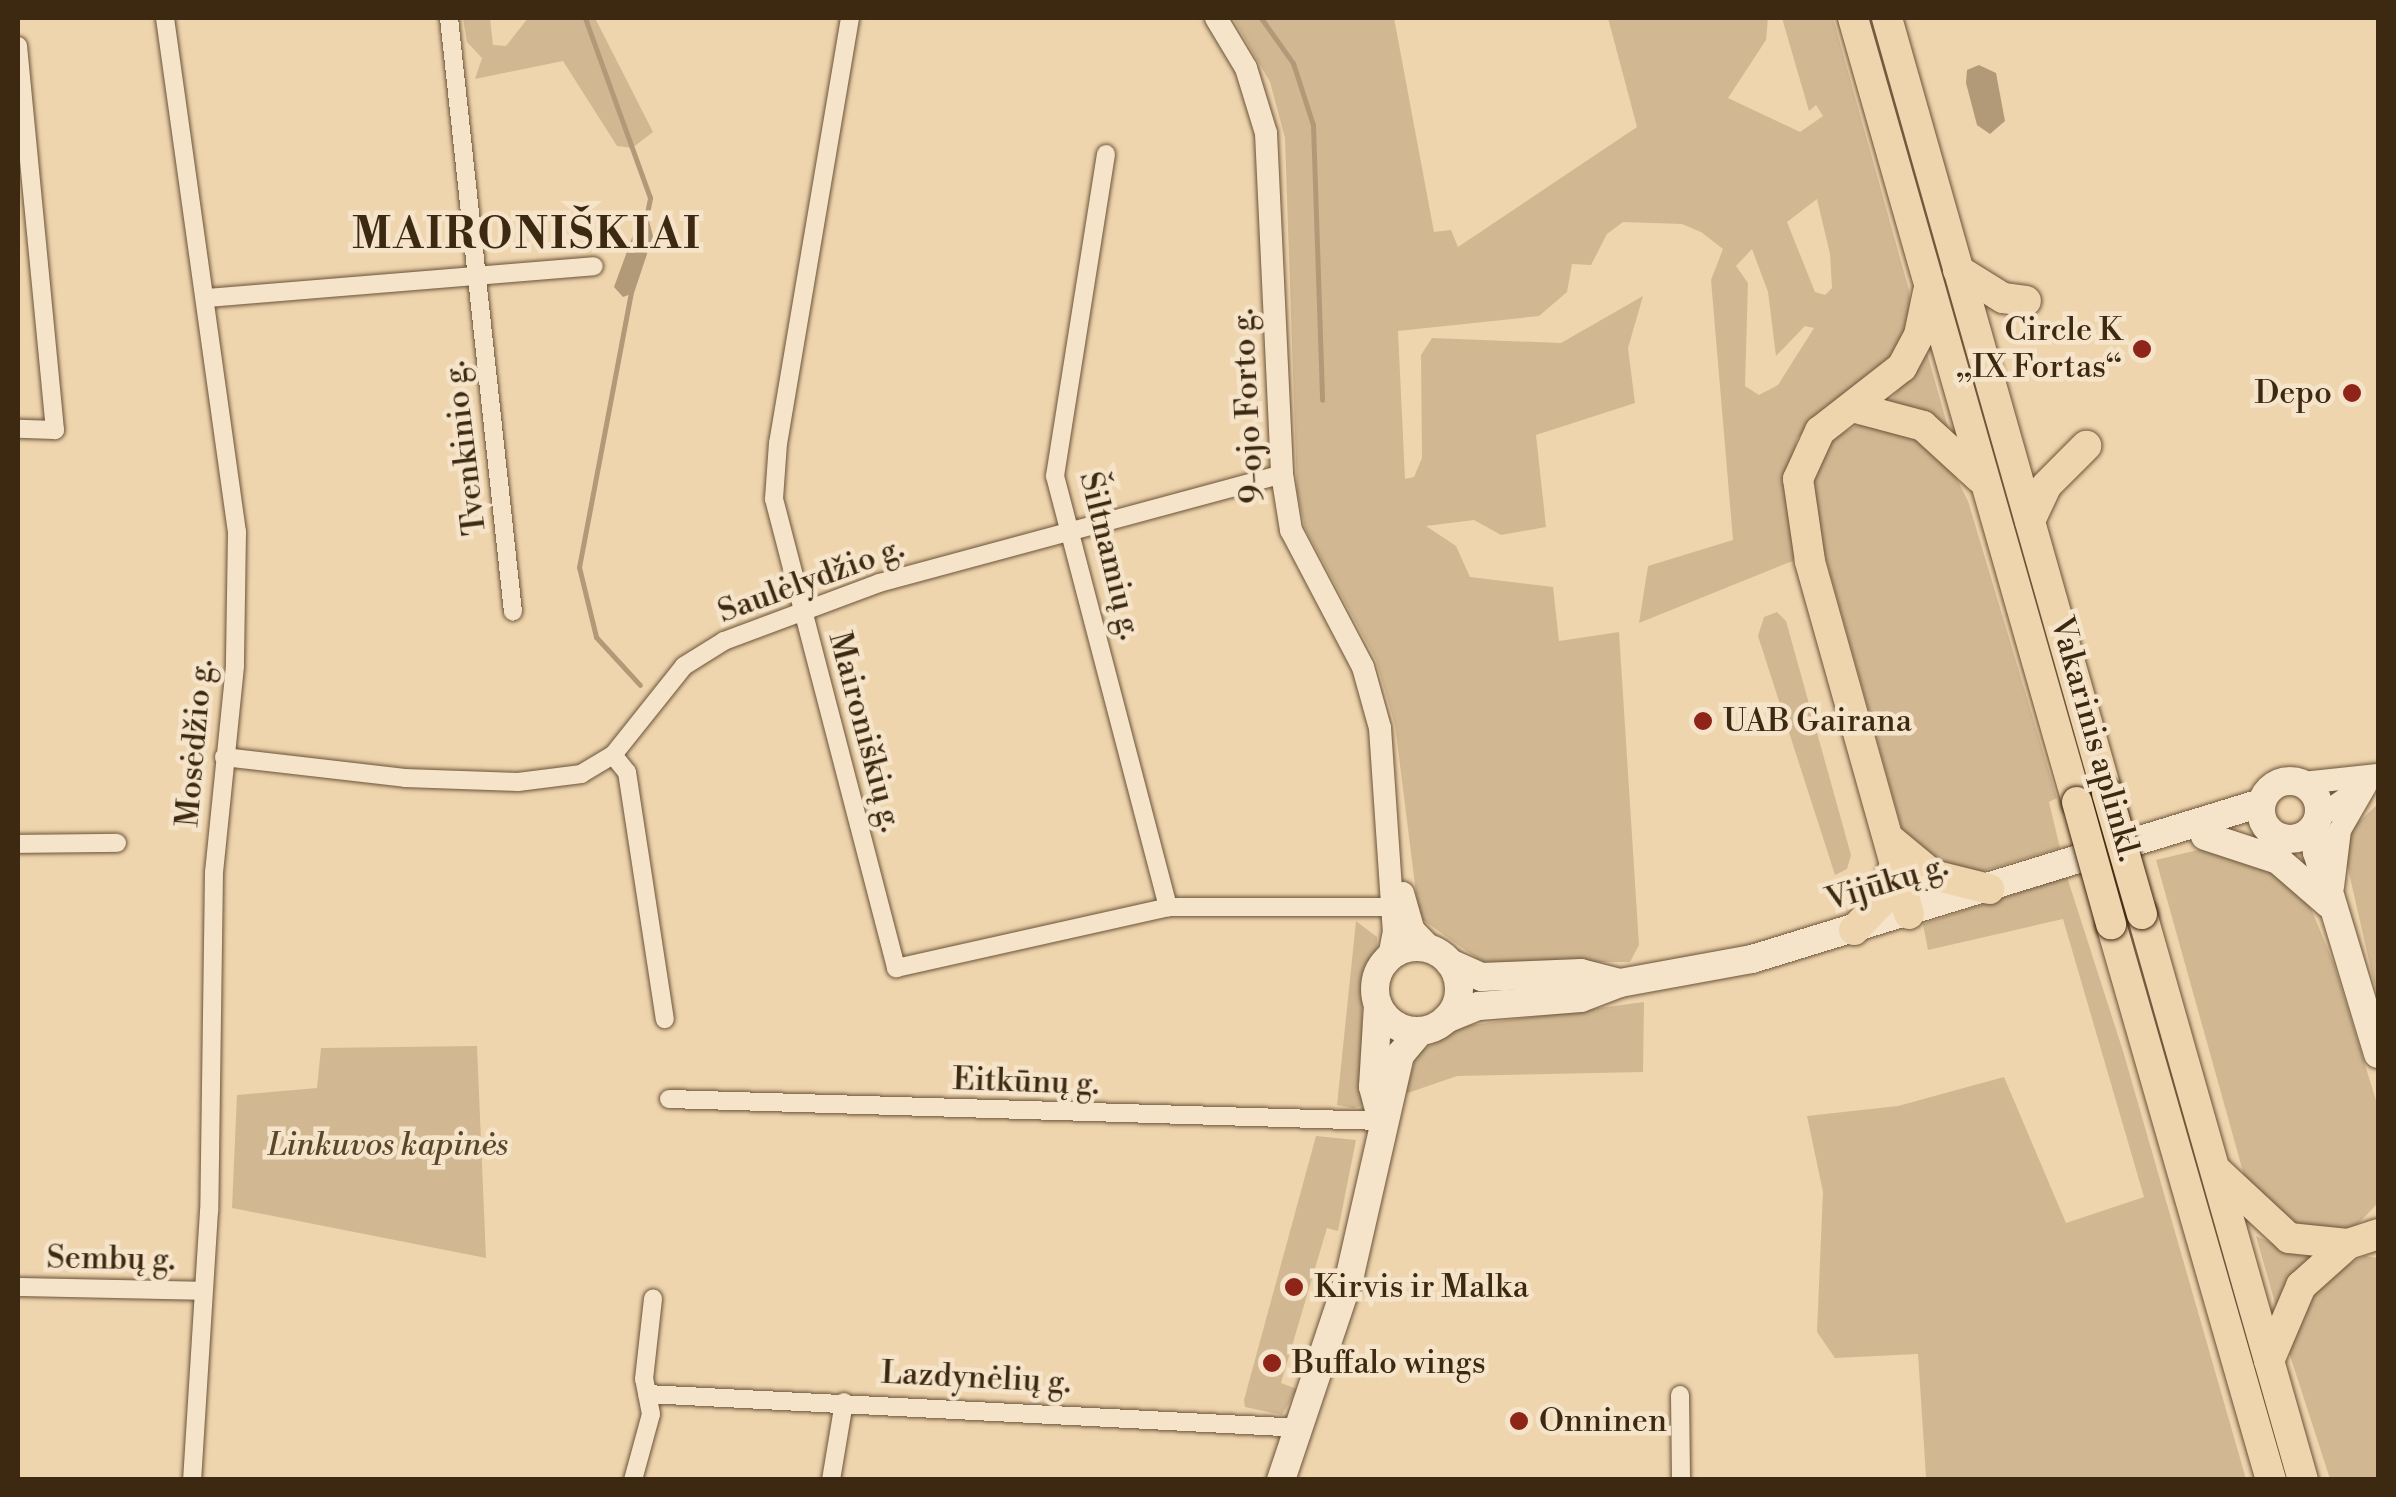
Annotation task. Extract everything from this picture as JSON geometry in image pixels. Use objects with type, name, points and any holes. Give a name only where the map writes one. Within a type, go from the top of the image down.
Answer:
[{"type":"highway","name":"Vakarinis aplinkl.","points":[[1853,18],[2270,1480]]},
{"type":"highway","name":"Vakarinis aplinkl.","points":[[1887,18],[2303,1480]]},
{"type":"highway","points":[[1896,18],[1899,60]]},
{"type":"highway","points":[[1958,270],[2003,298],[2026,302]]},
{"type":"highway","points":[[1909,914],[1798,502],[1809,444],[1856,408],[1912,350],[1929,284]]},
{"type":"highway","points":[[1856,408],[1923,426],[1986,484]]},
{"type":"highway","points":[[2030,521],[2046,486],[2086,446]]},
{"type":"highway","points":[[1893,850],[1933,875],[1989,889]]},
{"type":"highway","points":[[1854,930],[1883,900],[1893,850]]},
{"type":"highway","points":[[2214,1169],[2289,1238],[2348,1244]]},
{"type":"highway","points":[[2269,1361],[2300,1286],[2348,1244],[2378,1234]]},
{"type":"main road","points":[[2333,907],[2262,821],[2261,803],[2273,786],[2302,783],[2317,797],[2317,822],[2333,907],[2378,1054]]},
{"type":"main road","name":"Vijūkų g.","points":[[1446,1019],[1479,1006],[1582,998],[1620,984],[1702,971],[2170,836],[2261,803]]},
{"type":"main road","points":[[2278,837],[2300,838],[2317,822]]},
{"type":"main road","name":"Vijūkų g.","points":[[2170,836],[2245,830],[2278,837]]},
{"type":"main road","points":[[2205,836],[2278,860],[2333,907]]},
{"type":"main road","points":[[1281,1480],[1302,1428],[1350,1275],[1400,1055],[1420,1031],[1446,1019],[1459,986],[1442,956],[1410,947],[1389,957],[1376,979],[1373,1087],[1382,1121]]},
{"type":"main road","name":"Vijūkų g.","points":[[1442,956],[1482,977],[1581,973],[1620,984]]},
{"type":"main road","points":[[1378,1005],[1394,1025],[1420,1031]]},
{"type":"street","name":"Mosėdžio g.","points":[[165,18],[208,298],[237,532],[234,666],[210,944],[203,1291],[192,1480]]},
{"type":"street","name":"Tvenkinio g.","points":[[449,18],[513,612]]},
{"type":"street","name":"Maironiškių g.","points":[[850,18],[774,476],[778,527],[896,968],[1168,907],[1398,906]]},
{"type":"street","name":"9-ojo Forto g.","points":[[1216,18],[1246,68],[1266,134],[1282,474],[1292,530],[1372,693],[1398,906],[1389,957]]},
{"type":"street","points":[[18,46],[55,430],[18,428]]},
{"type":"street","name":"Šiltnamių g.","points":[[1106,154],[1055,476],[1168,907]]},
{"type":"street","points":[[208,298],[594,266]]},
{"type":"street","name":"Saulėlydžio g.","points":[[224,756],[405,778],[518,782],[580,774],[613,755],[684,666],[724,641],[800,610],[1282,474]]},
{"type":"street","points":[[613,755],[627,772],[665,1019]]},
{"type":"street","points":[[2302,783],[2374,779]]},
{"type":"street","points":[[2317,822],[2374,779]]},
{"type":"street","points":[[2333,907],[2340,830],[2374,779]]},
{"type":"street","points":[[18,844],[116,843]]},
{"type":"street","points":[[1398,906],[1442,956]]},
{"type":"street","name":"Eitkūnų g.","points":[[668,1099],[1382,1121]]},
{"type":"street","name":"Sembų g.","points":[[18,1287],[203,1291]]},
{"type":"street","points":[[633,1480],[651,1414],[646,1394],[652,1299]]},
{"type":"street","name":"Lazdynėlių g.","points":[[646,1394],[1302,1428]]},
{"type":"street","points":[[1680,1395],[1682,1480]]},
{"type":"street","points":[[831,1480],[844,1402]]},
{"type":"green space","points":[[463,18],[490,18],[493,45],[506,46],[528,18],[595,18],[653,132],[632,148],[617,146],[563,61],[475,79],[482,58],[467,42]]},
{"type":"green space","points":[[1233,18],[1394,18],[1434,232],[1451,230],[1458,247],[1637,127],[1608,18],[1768,18],[1766,40],[1728,98],[1800,132],[1823,116],[1816,105],[1809,111],[1782,18],[1833,18],[1909,290],[1912,324],[1905,347],[1797,438],[1786,489],[1795,560],[1639,623],[1648,566],[1733,540],[1711,280],[1723,249],[1701,232],[1682,224],[1623,222],[1607,234],[1591,265],[1572,264],[1567,292],[1539,316],[1398,331],[1405,479],[1414,477],[1422,458],[1421,355],[1432,338],[1561,343],[1643,296],[1628,348],[1635,403],[1536,435],[1546,527],[1501,535],[1474,520],[1426,526],[1456,546],[1470,577],[1553,587],[1559,641],[1619,632],[1639,945],[1630,962],[1482,962],[1419,917],[1395,725],[1376,660],[1305,528],[1297,491],[1285,138],[1270,82]],"holes":[[[1817,199],[1830,254],[1832,288],[1825,295],[1815,292],[1787,222]],[[1752,249],[1768,292],[1776,356],[1805,326],[1814,328],[1778,385],[1759,395],[1745,386],[1748,283],[1736,266]]]},
{"type":"green space","points":[[1864,18],[1874,18],[2095,793],[2086,795]]},
{"type":"green space","points":[[1927,353],[1949,431],[1887,405]]},
{"type":"green space","points":[[1886,419],[1945,456],[1968,501],[2057,798],[2049,802],[2060,848],[1979,872],[1941,863],[1902,829],[1816,523],[1812,479],[1832,439],[1862,423]]},
{"type":"green space","points":[[1777,612],[1786,621],[1851,855],[1847,869],[1835,875],[1758,636],[1764,617]]},
{"type":"green space","points":[[2378,804],[2378,1000],[2344,851],[2349,831]]},
{"type":"green space","points":[[2202,849],[2262,860],[2309,904],[2334,964],[2378,1107],[2378,1203],[2356,1226],[2312,1235],[2249,1193],[2156,860]]},
{"type":"green space","points":[[2067,877],[2123,1051],[2246,1479],[1892,1479],[1926,1477],[1918,1354],[1835,1358],[1817,1332],[1823,1192],[1807,1116],[1898,1106],[2004,1077],[2066,1223],[2144,1197],[2063,919],[1928,950],[1923,924]]},
{"type":"green space","points":[[1356,921],[1377,937],[1377,948],[1362,992],[1362,1106],[1353,1108],[1337,1105]]},
{"type":"green space","points":[[1644,1002],[1643,1072],[1457,1076],[1405,1094],[1417,1053],[1464,1026]]},
{"type":"green space","name":"Linkuvos kapinės","points":[[477,1046],[486,1258],[232,1208],[237,1095],[317,1088],[321,1048]]},
{"type":"green space","points":[[1316,1136],[1356,1140],[1338,1231],[1327,1228],[1281,1383],[1297,1389],[1282,1415],[1245,1407],[1244,1400]]},
{"type":"green space","points":[[2256,1236],[2284,1248],[2330,1252],[2277,1310]]},
{"type":"green space","points":[[2365,1256],[2378,1258],[2378,1479],[2330,1479],[2286,1343],[2306,1298],[2334,1271]]},
{"type":"shaded area","points":[[1979,65],[1996,73],[2005,121],[1990,134],[1977,125],[1966,83],[1967,70]]},
{"type":"shaded area","points":[[649,221],[653,236],[634,293],[623,297],[614,287],[636,227]]},
{"type":"waterway","points":[[585,18],[650,198],[645,223]]},
{"type":"waterway","points":[[1261,18],[1293,63],[1313,125],[1322,400]]},
{"type":"waterway","points":[[631,292],[579,567],[596,637],[640,685]]},
{"type":"place","name":"Circle K „IX Fortas“","points":[[2142,349]]},
{"type":"place","name":"Depo","points":[[2352,393]]},
{"type":"place","name":"UAB Gairana","points":[[1703,721]]},
{"type":"place","name":"Kirvis ir Malka","points":[[1294,1287]]},
{"type":"place","name":"Buffalo wings","points":[[1272,1363]]},
{"type":"place","name":"Onninen","points":[[1519,1421]]},
{"type":"district","name":"MAIRONIŠKIAI","points":[[527,236]]}]
